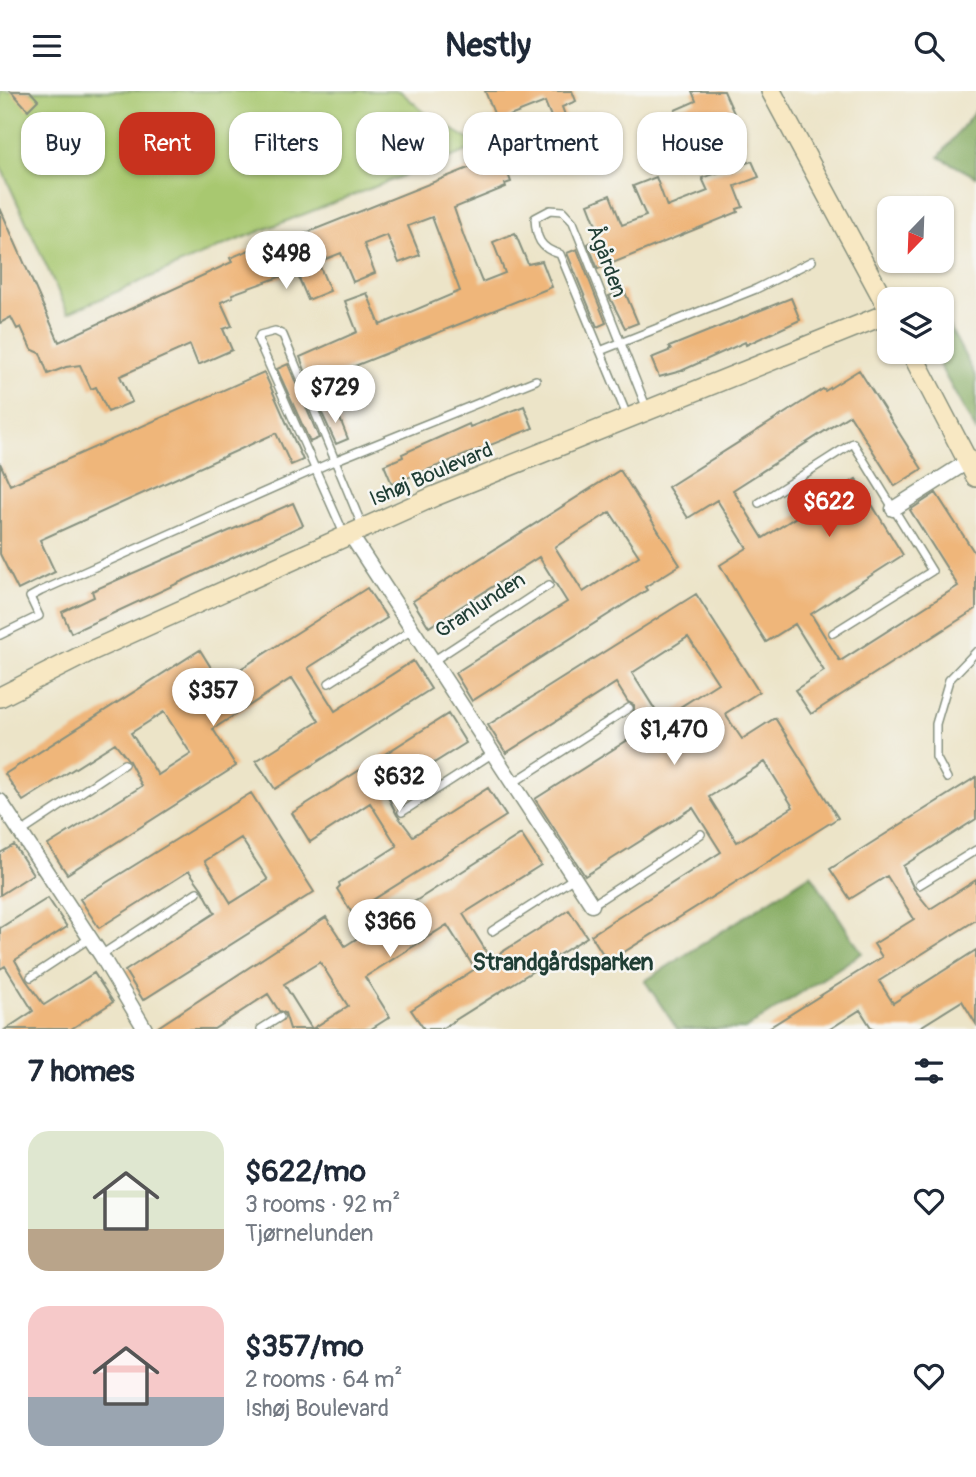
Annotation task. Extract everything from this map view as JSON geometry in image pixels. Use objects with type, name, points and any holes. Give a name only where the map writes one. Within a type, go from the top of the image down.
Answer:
[{"type":"street","points":[[771,91],[877,290]]},
{"type":"street","name":"Ishøj Boulevard","points":[[0,697],[91,651],[353,533],[877,317]]},
{"type":"street","points":[[893,509],[972,470],[917,364]]},
{"type":"street","name":"Granlunden","points":[[353,533],[412,629],[592,905]]},
{"type":"street","points":[[0,801],[5,822],[20,833],[102,955],[145,1029]]},
{"type":"lane","name":"Ågården","points":[[628,418],[560,254],[546,251],[540,245],[535,218],[550,210],[564,211],[573,222],[648,410]]},
{"type":"lane","points":[[600,351],[756,289],[812,261]]},
{"type":"lane","points":[[275,331],[283,335],[334,461],[353,533],[315,469],[258,340],[260,335],[275,331]]},
{"type":"lane","points":[[0,635],[39,616],[30,597],[315,469],[536,380]]},
{"type":"lane","points":[[759,503],[853,443],[932,571],[832,633]]},
{"type":"lane","name":"Granlunden","points":[[433,661],[549,585]]},
{"type":"lane","name":"Granlunden","points":[[329,683],[412,629]]},
{"type":"lane","points":[[947,778],[936,757],[936,724],[949,680],[976,652]]},
{"type":"lane","points":[[513,783],[629,708]]},
{"type":"lane","points":[[402,812],[493,753]]},
{"type":"lane","points":[[20,833],[124,764]]},
{"type":"lane","name":"Granlunden","points":[[592,905],[701,834]]},
{"type":"lane","points":[[919,885],[976,850]]},
{"type":"lane","points":[[492,931],[574,878]]},
{"type":"lane","points":[[102,955],[197,892]]},
{"type":"lane","points":[[31,977],[90,938]]},
{"type":"lane","points":[[261,1029],[279,1017]]},
{"type":"green space","points":[[0,91],[400,91],[424,112],[356,112],[356,175],[405,175],[227,244],[68,313],[0,165]]},
{"type":"green space","points":[[976,110],[976,177],[939,157]]},
{"type":"green space","points":[[449,127],[463,136],[463,153],[449,158]]},
{"type":"green space","points":[[954,335],[976,377],[976,431],[939,364],[954,364]]},
{"type":"green space","points":[[811,874],[862,953],[745,1029],[677,1029],[645,981]]},
{"type":"building","points":[[11,91],[30,91],[38,100],[28,110]]},
{"type":"building","points":[[485,91],[572,91],[576,101],[562,107],[564,112],[549,112],[545,102],[520,112],[493,112]]},
{"type":"building","points":[[692,91],[724,91],[733,112],[676,112],[675,110],[696,101]]},
{"type":"building","points":[[752,161],[759,177],[735,186],[743,207],[737,209],[738,212],[598,269],[588,244],[600,235],[588,204],[610,195],[622,225],[646,216],[633,186],[656,177],[667,207],[708,191],[702,178],[711,175],[747,175],[747,163]]},
{"type":"building","points":[[463,170],[463,175],[508,175],[511,182],[505,184],[506,187],[454,208],[464,237],[482,282],[505,273],[493,242],[515,233],[528,264],[542,261],[552,287],[310,384],[300,357],[357,332],[345,301],[367,293],[380,325],[460,291],[432,217],[408,226],[420,255],[399,263],[387,235],[364,244],[375,273],[353,282],[341,253],[318,262],[330,291],[308,300],[296,271],[232,294],[233,297],[221,302],[232,326],[223,329],[232,350],[198,365],[190,345],[120,376],[132,402],[108,412],[96,387],[91,389],[80,365],[48,374],[40,353],[31,349],[21,327],[17,329],[11,317],[0,323],[0,208],[59,342],[232,262],[230,258],[249,250],[251,255]]},
{"type":"building","points":[[577,249],[606,323],[597,327],[567,253]]},
{"type":"building","points":[[624,290],[638,323],[625,328],[609,296]]},
{"type":"building","points":[[791,298],[800,320],[746,345],[745,342],[681,371],[659,377],[651,358],[671,350],[669,347]]},
{"type":"building","points":[[288,364],[319,438],[310,442],[277,369]]},
{"type":"building","points":[[859,370],[922,469],[895,486],[850,415],[733,490],[763,538],[856,479],[903,555],[811,614],[840,661],[958,586],[910,510],[936,493],[976,555],[976,609],[811,714],[795,690],[824,671],[795,624],[766,642],[720,565],[747,548],[717,500],[688,518],[668,487],[823,389],[825,391]]},
{"type":"building","points":[[264,372],[303,460],[291,465],[276,433],[40,540],[55,572],[18,590],[0,554],[0,463],[10,485]]},
{"type":"building","points":[[335,406],[348,439],[336,444],[321,411]]},
{"type":"building","points":[[524,406],[533,428],[392,484],[384,465],[403,457],[402,454],[469,424],[470,427]]},
{"type":"building","points":[[620,470],[680,565],[645,587],[647,590],[472,701],[455,673],[567,602],[539,557],[429,627],[413,601]],"holes":[[[610,512],[639,556],[583,592],[555,547]]]},
{"type":"building","points":[[293,503],[303,525],[71,633],[62,612],[94,597],[92,591]]},
{"type":"building","points":[[367,588],[387,618],[308,668],[335,711],[413,661],[431,689],[275,789],[256,761],[319,721],[292,678],[213,729],[236,766],[67,874],[48,845],[142,786],[129,761],[115,743],[23,801],[5,774],[200,650],[220,682]],"holes":[[[164,712],[191,754],[158,775],[131,733]]]},
{"type":"building","points":[[696,594],[759,692],[726,713],[727,717],[742,739],[775,718],[838,818],[608,962],[591,935],[721,852],[693,808],[585,876],[535,799],[645,729],[634,712],[634,705],[628,702],[616,683],[506,753],[488,725]],"holes":[[[688,637],[718,683],[661,719],[632,673]],[[765,762],[793,807],[737,842],[709,797]]]},
{"type":"building","points":[[448,714],[466,743],[386,793],[397,815],[413,836],[488,788],[506,816],[352,913],[337,889],[339,883],[397,846],[370,803],[310,842],[292,813]]},
{"type":"building","points":[[976,777],[976,819],[903,866],[914,889],[930,909],[976,880],[976,920],[879,981],[893,1003],[976,950],[976,1024],[962,1001],[917,1029],[872,1029],[860,1010],[830,1029],[767,1029],[882,957],[874,944],[914,919],[887,876],[850,899],[830,869]]},
{"type":"building","points":[[251,793],[314,892],[143,1000],[125,971],[215,913],[202,889],[189,871],[99,928],[80,899]],"holes":[[[241,838],[268,880],[231,903],[205,861]]]},
{"type":"building","points":[[521,834],[541,865],[463,914],[491,959],[569,910],[587,937],[441,1029],[424,1029],[411,1010],[475,969],[447,925],[365,977],[390,1017],[371,1029],[312,1029],[290,1029],[285,1013],[279,1011],[268,994],[214,1029],[155,1029],[326,917],[345,946]],"holes":[[[320,962],[348,1006],[312,1029],[284,984]]]},
{"type":"building","points":[[14,845],[33,874],[0,895],[0,853]]},
{"type":"building","points":[[48,898],[67,927],[15,960],[26,980],[44,1005],[94,973],[113,1002],[71,1029],[6,1029],[33,1011],[5,966],[0,969],[0,928]]},
{"type":"district","name":"Strandgårdsparken","points":[[563,962]]}]
